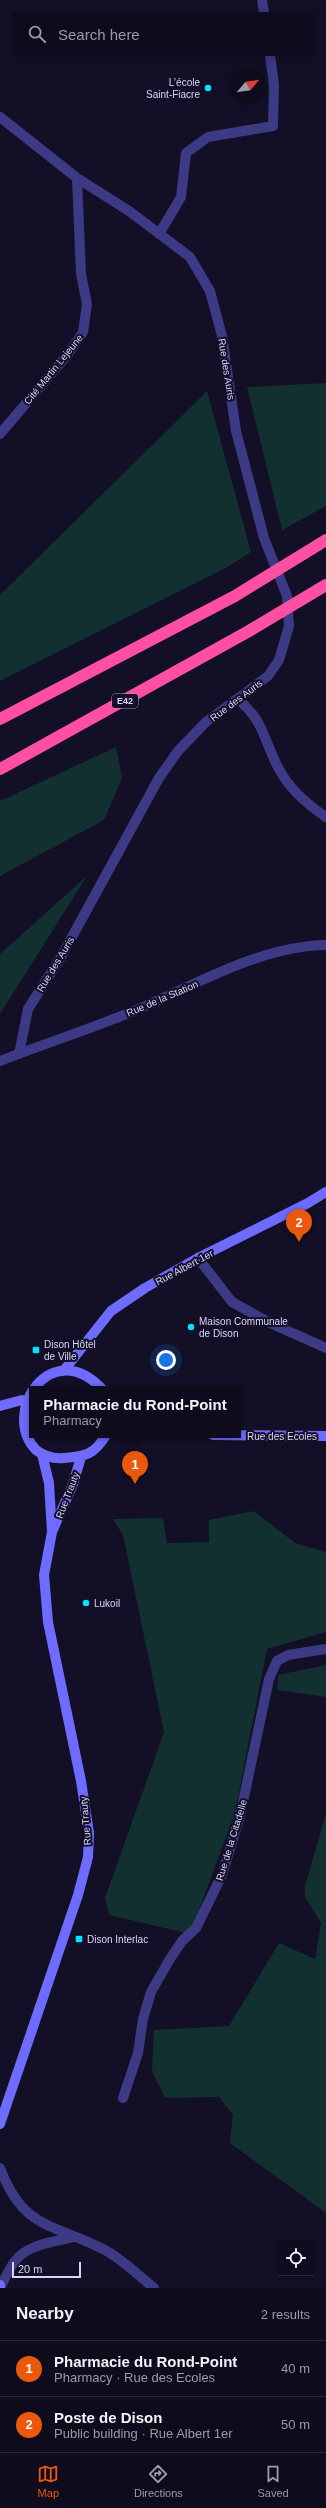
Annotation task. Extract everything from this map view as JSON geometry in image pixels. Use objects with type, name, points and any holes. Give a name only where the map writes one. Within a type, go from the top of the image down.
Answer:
[{"type":"highway","points":[[0,719],[235,596],[326,540]]},
{"type":"highway","name":"E42","points":[[0,769],[249,631],[326,585]]},
{"type":"main road","name":"Rue Albert 1er","points":[[65,1369],[110,1311],[145,1288],[198,1258],[308,1203],[326,1192]]},
{"type":"main road","name":"Rue Trauty","points":[[29,1386],[51,1371],[65,1369],[80,1372],[93,1379],[99,1386]]},
{"type":"main road","name":"Rue Trauty","points":[[0,2124],[78,1895],[88,1857],[89,1833],[81,1781],[48,1622],[44,1575],[52,1532],[73,1484],[81,1457],[54,1459],[42,1454],[25,1436],[20,1424],[22,1400],[29,1386]]},
{"type":"main road","points":[[0,1406],[22,1400]]},
{"type":"main road","name":"Rue des Ecoles","points":[[241,1435],[326,1436]]},
{"type":"main road","points":[[81,1457],[91,1453],[104,1438]]},
{"type":"main road","name":"Rue Trauty","points":[[42,1454],[49,1483],[52,1532]]},
{"type":"street","points":[[262,0],[264,12]]},
{"type":"street","points":[[159,234],[181,197],[186,153],[208,137],[273,126],[274,85],[270,56]]},
{"type":"street","name":"Rue des Auris","points":[[0,117],[77,178],[129,211],[190,257],[210,292],[222,336],[236,431],[264,538],[287,596],[289,626],[279,660],[268,676],[206,722],[178,751],[159,778],[61,957],[28,1009],[18,1054]]},
{"type":"street","name":"Cité Martin Lejeune","points":[[0,434],[68,354],[83,332],[87,304],[81,274],[77,178]]},
{"type":"street","points":[[237,699],[251,710],[279,770],[295,791],[314,809],[326,816]]},
{"type":"street","name":"Rue de la Station","points":[[0,1061],[133,1011],[241,965],[286,951],[326,945]]},
{"type":"street","points":[[198,1258],[232,1302],[270,1323],[326,1348]]},
{"type":"street","name":"Rue de la Citadelle","points":[[123,2098],[138,2053],[143,2018],[151,1992],[178,1947],[196,1928],[222,1875],[240,1816],[269,1679],[277,1661],[288,1655],[326,1649]]},
{"type":"street","points":[[0,2168],[8,2189],[22,2209],[44,2224],[104,2250],[154,2288]]},
{"type":"street","points":[[0,2288],[16,2260],[24,2252],[33,2248],[74,2237]]},
{"type":"green space","points":[[326,383],[326,506],[282,530],[247,387]]},
{"type":"green space","points":[[207,391],[251,552],[226,568],[0,681],[0,595]]},
{"type":"green space","points":[[116,747],[122,778],[104,820],[0,876],[0,801]]},
{"type":"green space","points":[[87,876],[0,1014],[0,954]]},
{"type":"green space","points":[[254,1511],[295,1543],[326,1552],[326,1632],[267,1649],[235,1813],[190,1934],[109,1915],[105,1898],[164,1732],[123,1535],[113,1519],[163,1518],[167,1543],[209,1542],[209,1520]]},
{"type":"green space","points":[[326,1665],[326,1697],[277,1690],[278,1675]]},
{"type":"green space","points":[[326,1813],[326,2213],[230,2143],[233,2115],[219,2097],[165,2098],[152,2071],[154,2030],[229,2026],[279,1943],[315,1959],[321,1923],[305,1897],[305,1886]]},
{"type":"place","name":"L’école Saint-Fiacre","points":[[208,88]]},
{"type":"place","name":"Poste de Dison","points":[[299,1242]]},
{"type":"place","name":"Maison Communale de Dison","points":[[191,1327]]},
{"type":"place","name":"Dison Hôtel de Ville","points":[[36,1350]]},
{"type":"place","name":"Pharmacie du Rond-Point","points":[[135,1484]]},
{"type":"place","name":"Lukoil","points":[[86,1603]]},
{"type":"place","name":"Dison Interlac","points":[[79,1939]]}]
